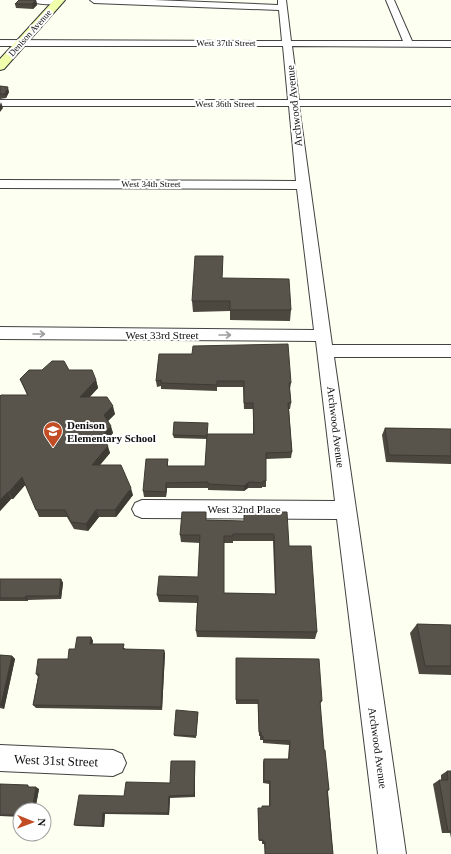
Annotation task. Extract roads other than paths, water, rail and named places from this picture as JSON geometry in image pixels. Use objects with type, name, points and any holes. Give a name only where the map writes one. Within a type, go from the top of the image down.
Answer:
[{"type":"main road","name":"Denison Avenue","points":[[0,66],[60,1]]},
{"type":"street","points":[[34,0],[60,1]]},
{"type":"street","points":[[94,0],[282,4]]},
{"type":"street","points":[[390,0],[409,44]]},
{"type":"street","name":"Archwood Avenue","points":[[282,4],[303,185],[392,854]]},
{"type":"street","name":"West 37th Street","points":[[0,43],[451,44]]},
{"type":"street","name":"West 36th Street","points":[[0,103],[293,103],[449,106]]},
{"type":"street","name":"West 34th Street","points":[[0,184],[303,185]]},
{"type":"street","name":"West 33rd Street","points":[[0,333],[325,343],[451,351]]},
{"type":"street","name":"West 32nd Place","points":[[142,509],[346,510]]},
{"type":"street","name":"West 31st Street","points":[[0,758],[113,763]]},
{"type":"place","name":"Denison Elementary School","points":[[53,448]]}]
